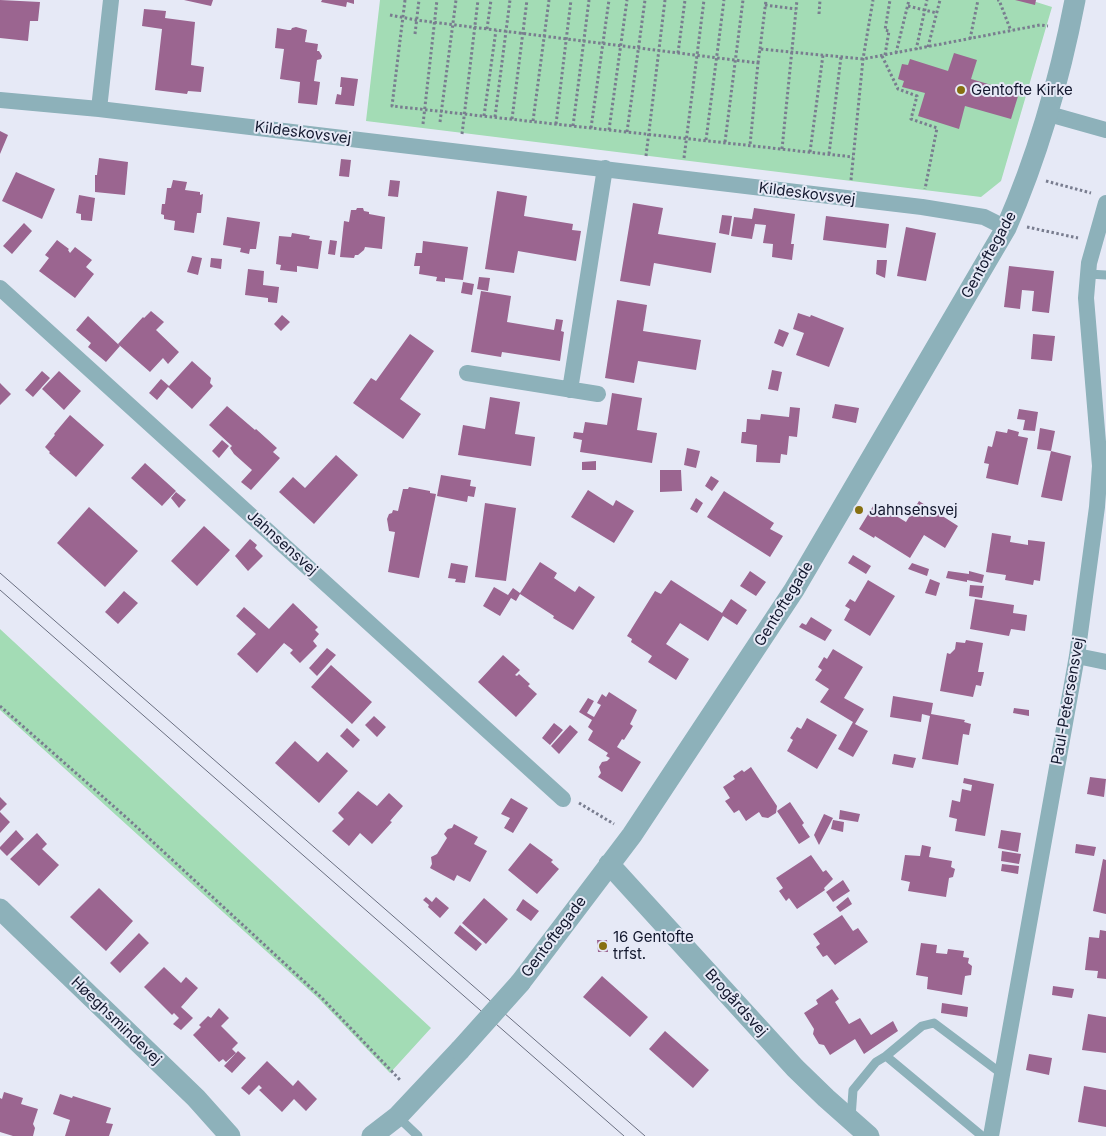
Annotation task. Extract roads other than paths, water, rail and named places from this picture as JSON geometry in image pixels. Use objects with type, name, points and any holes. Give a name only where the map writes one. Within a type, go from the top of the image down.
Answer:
[{"type":"street","points":[[99,109],[111,0]]},
{"type":"street","name":"Gentoftegade","points":[[372,1136],[398,1116],[520,983],[632,836],[794,590],[1007,225],[1049,114],[1075,0]]},
{"type":"street","name":"Kildeskovsvej","points":[[0,100],[99,109],[922,207],[984,217],[1007,225]]},
{"type":"street","points":[[1049,114],[1106,130]]},
{"type":"street","points":[[570,390],[605,168]]},
{"type":"street","name":"Paul-Petersensvej","points":[[991,1136],[1077,656],[1097,507],[1101,420],[1086,298],[1089,268],[1102,199]]},
{"type":"street","name":"Jahnsensvej","points":[[0,288],[563,799]]},
{"type":"street","points":[[467,374],[598,394]]},
{"type":"street","points":[[1077,656],[1106,662]]},
{"type":"street","name":"Brogårdsvej","points":[[609,864],[795,1068],[869,1136]]},
{"type":"street","name":"Høeghsmindevej","points":[[0,909],[196,1098],[230,1136]]},
{"type":"lane","points":[[1089,268],[1106,276]]},
{"type":"lane","points":[[851,1120],[853,1090],[876,1062],[922,1026],[934,1023],[1002,1074]]},
{"type":"lane","points":[[886,1056],[982,1136]]},
{"type":"lane","points":[[398,1116],[418,1136]]},
{"type":"tram line","points":[[0,573],[645,1136]]},
{"type":"tram line","points":[[0,590],[624,1136]]},
{"type":"place","name":"Gentofte Kirke","points":[[961,90]]},
{"type":"place","name":"Jahnsensvej","points":[[859,510]]},
{"type":"place","name":"16 Gentofte trfst.","points":[[603,946]]}]
